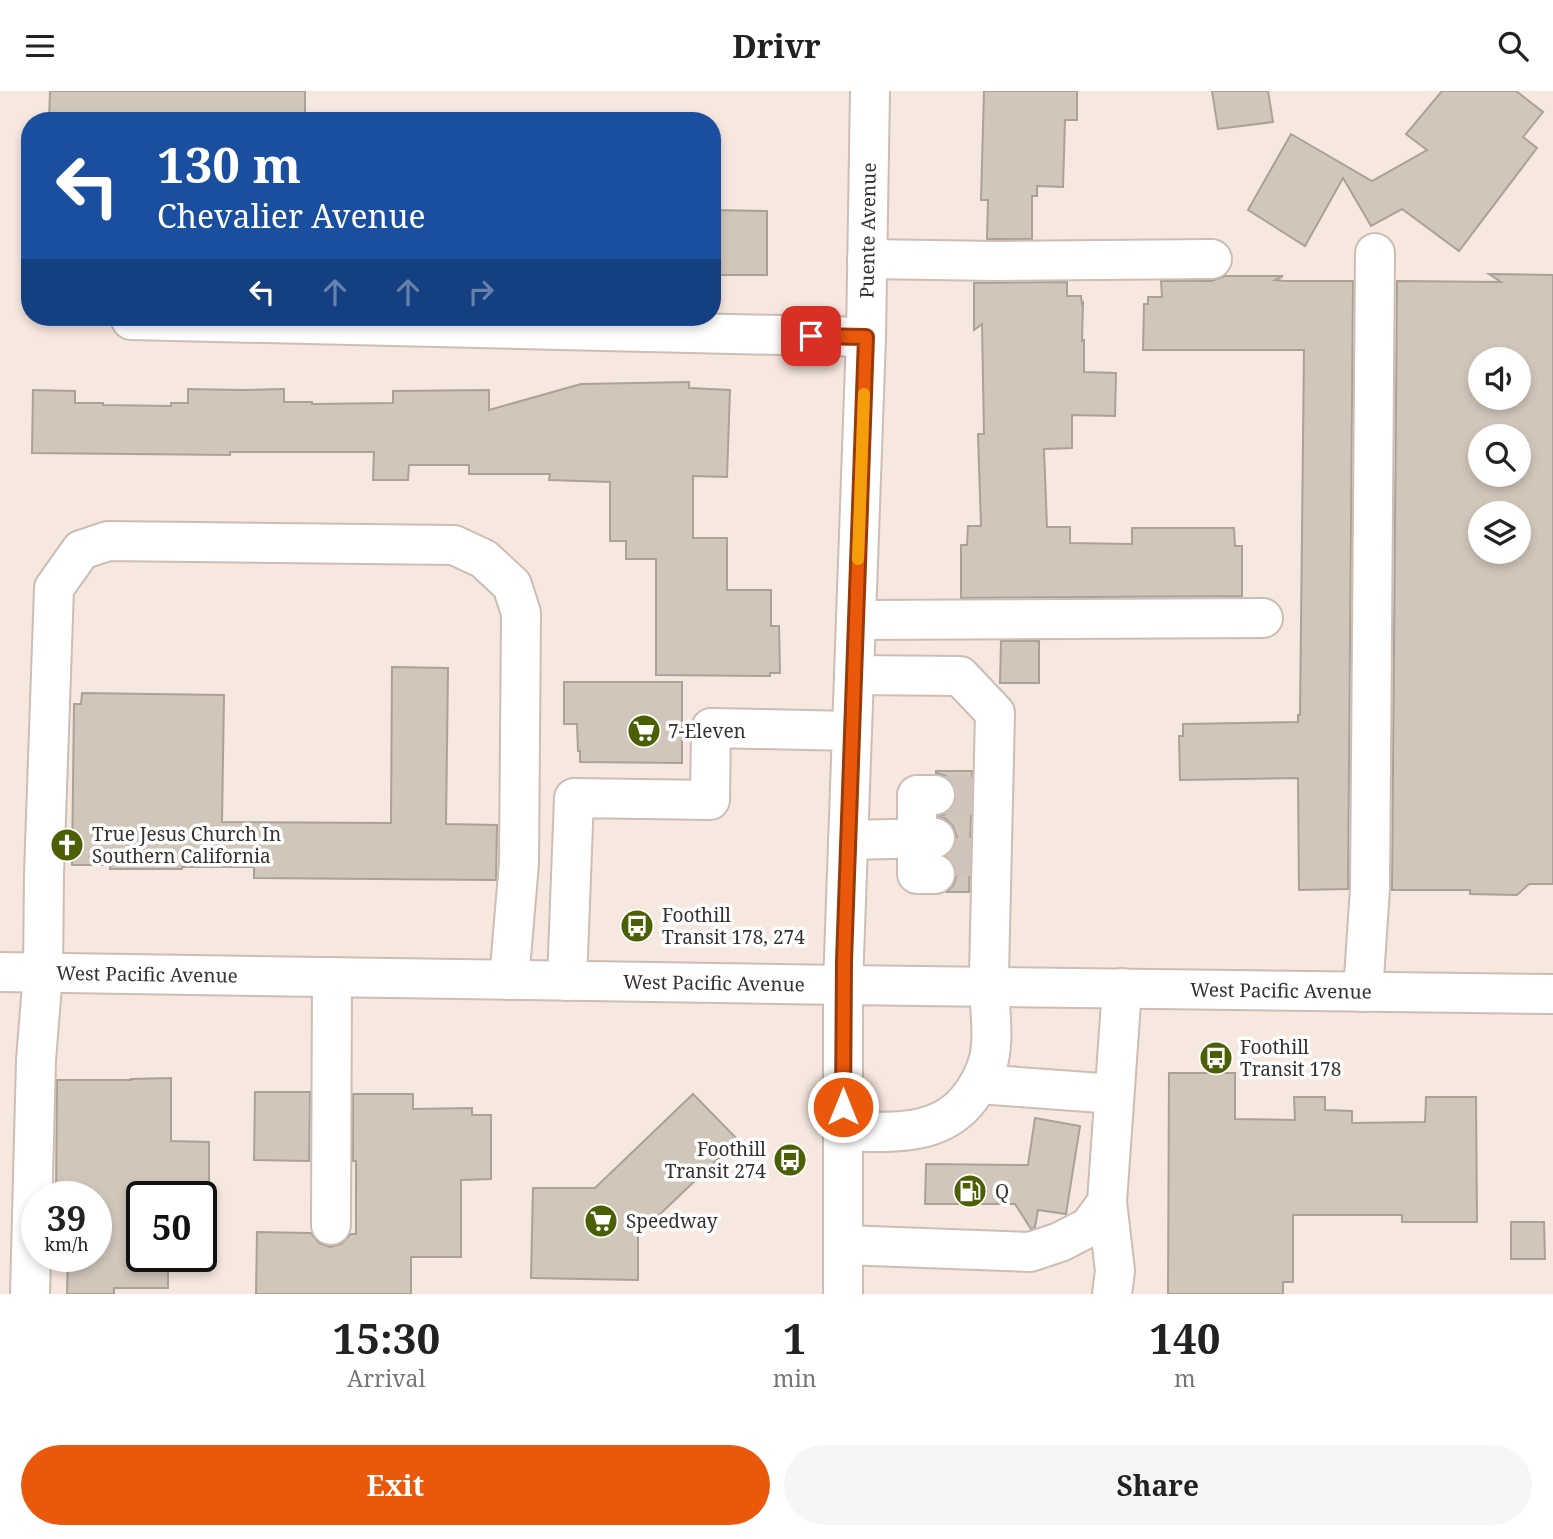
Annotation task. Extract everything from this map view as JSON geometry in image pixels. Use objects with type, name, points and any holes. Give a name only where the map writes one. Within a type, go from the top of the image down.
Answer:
[{"type":"main road","name":"Puente Avenue","points":[[843,1294],[843,985],[866,337],[870,91]]},
{"type":"main road","points":[[1363,992],[1370,889],[1375,253]]},
{"type":"main road","points":[[867,259],[1212,259]]},
{"type":"main road","points":[[390,326],[866,337]]},
{"type":"main road","points":[[30,1294],[54,588],[81,550],[108,541],[454,545],[484,559],[512,585],[520,613],[519,863],[509,980]]},
{"type":"main road","points":[[856,620],[1263,618]]},
{"type":"main road","points":[[843,1131],[918,1130],[943,1122],[966,1103],[979,1084],[989,1059],[991,1036],[986,836],[995,713],[960,676],[854,675]]},
{"type":"main road","points":[[567,981],[574,798],[710,800],[711,728],[852,731]]},
{"type":"main road","points":[[848,840],[928,836]]},
{"type":"main road","name":"West Pacific Avenue","points":[[0,972],[1553,994]]},
{"type":"main road","points":[[331,1225],[332,977]]},
{"type":"main road","points":[[1112,1294],[1115,1271],[1107,1202],[1122,988]]},
{"type":"main road","points":[[979,1084],[1114,1094]]},
{"type":"main road","points":[[844,1245],[1030,1252],[1060,1242],[1089,1227],[1107,1202]]},
{"type":"building","points":[[50,91],[305,91],[305,112],[49,112]]},
{"type":"building","points":[[984,91],[1077,91],[1077,120],[1065,120],[1063,187],[1037,186],[1037,196],[1032,196],[1032,239],[987,239],[988,200],[981,200]]},
{"type":"building","points":[[1212,91],[1268,91],[1273,122],[1218,129]]},
{"type":"building","points":[[1442,91],[1516,91],[1543,112],[1523,137],[1537,148],[1459,251],[1402,209],[1371,226],[1343,178],[1305,246],[1248,210],[1291,134],[1372,181],[1427,150],[1406,134]]},
{"type":"building","points":[[721,210],[767,211],[767,275],[721,275]]},
{"type":"building","points":[[1489,274],[1553,275],[1553,884],[1529,884],[1517,895],[1470,894],[1470,890],[1392,890],[1397,281],[1501,282]]},
{"type":"building","points":[[1225,276],[1283,276],[1275,280],[1285,281],[1353,281],[1348,889],[1299,890],[1298,778],[1180,780],[1179,736],[1183,736],[1183,724],[1298,722],[1300,715],[1304,350],[1143,350],[1144,304],[1148,304],[1148,297],[1162,297],[1161,281],[1212,281]]},
{"type":"building","points":[[1067,282],[1067,296],[1081,296],[1083,303],[1084,372],[1116,373],[1115,416],[1072,415],[1072,448],[1044,449],[1047,527],[1070,527],[1070,543],[1132,544],[1132,528],[1234,528],[1235,546],[1242,546],[1242,596],[961,598],[961,545],[967,545],[968,526],[981,526],[978,434],[984,434],[982,324],[974,330],[974,283]]},
{"type":"building","points":[[689,382],[689,388],[730,390],[727,477],[693,476],[693,538],[727,538],[727,590],[771,590],[771,626],[779,626],[780,673],[770,673],[770,676],[656,675],[656,559],[626,559],[626,541],[610,541],[610,482],[549,480],[550,474],[469,474],[469,465],[409,465],[408,480],[373,480],[374,452],[230,452],[230,455],[32,453],[33,390],[75,391],[75,403],[171,406],[171,403],[188,403],[188,389],[284,389],[284,402],[312,404],[393,403],[393,391],[489,390],[489,410],[581,384]]},
{"type":"building","points":[[1001,641],[1039,641],[1039,683],[1000,683]]},
{"type":"building","points":[[392,667],[448,668],[446,824],[497,825],[496,880],[254,878],[254,867],[110,869],[110,865],[72,865],[74,704],[81,704],[82,693],[224,695],[222,822],[391,823]]},
{"type":"building","points":[[564,682],[682,682],[682,763],[580,762],[577,724],[564,724]]},
{"type":"building","points":[[936,771],[972,771],[969,892],[947,892],[957,875],[954,864],[947,856],[954,848],[957,837],[953,826],[939,816],[946,814],[954,806],[957,794],[954,784]]},
{"type":"building","points":[[1169,1073],[1235,1073],[1235,1119],[1295,1120],[1294,1097],[1325,1097],[1325,1110],[1352,1111],[1352,1123],[1425,1122],[1426,1097],[1476,1097],[1477,1222],[1402,1222],[1402,1215],[1293,1215],[1293,1282],[1283,1282],[1283,1294],[1168,1294]]},
{"type":"building","points":[[171,1078],[171,1141],[209,1142],[209,1181],[126,1181],[126,1272],[168,1272],[168,1288],[114,1288],[114,1294],[67,1294],[68,1272],[112,1272],[112,1181],[56,1181],[57,1080]]},
{"type":"building","points":[[255,1092],[310,1092],[309,1161],[254,1160]]},
{"type":"building","points":[[353,1094],[413,1094],[413,1109],[472,1108],[472,1115],[491,1115],[491,1179],[461,1180],[461,1257],[411,1257],[411,1294],[256,1294],[257,1232],[311,1233],[319,1243],[330,1247],[341,1244],[351,1234],[356,1234]]},
{"type":"building","points":[[693,1094],[738,1140],[638,1235],[638,1280],[531,1278],[533,1188],[595,1188]]},
{"type":"building","points":[[1035,1118],[1080,1126],[1066,1214],[1038,1210],[1035,1227],[1031,1229],[1015,1204],[925,1204],[926,1164],[1028,1165]]},
{"type":"building","points":[[1511,1222],[1544,1222],[1545,1259],[1511,1259]]},
{"type":"tunnel","points":[[935,795],[980,796]]},
{"type":"tunnel","points":[[935,857],[979,857]]},
{"type":"slow traffic","points":[[858,559],[864,394]]},
{"type":"place","name":"7-Eleven","points":[[644,731]]},
{"type":"place","name":"True Jesus Church In Southern California","points":[[67,845]]},
{"type":"place","name":"Foothill Transit 178, 274","points":[[637,926]]},
{"type":"place","name":"Foothill Transit 178","points":[[1216,1058]]},
{"type":"place","name":"Foothill Transit 274","points":[[790,1160]]},
{"type":"place","name":"Q","points":[[970,1191]]},
{"type":"place","name":"Speedway","points":[[601,1221]]},
{"type":"route","points":[[811,336],[866,337],[843,985],[843,1107]]}]
